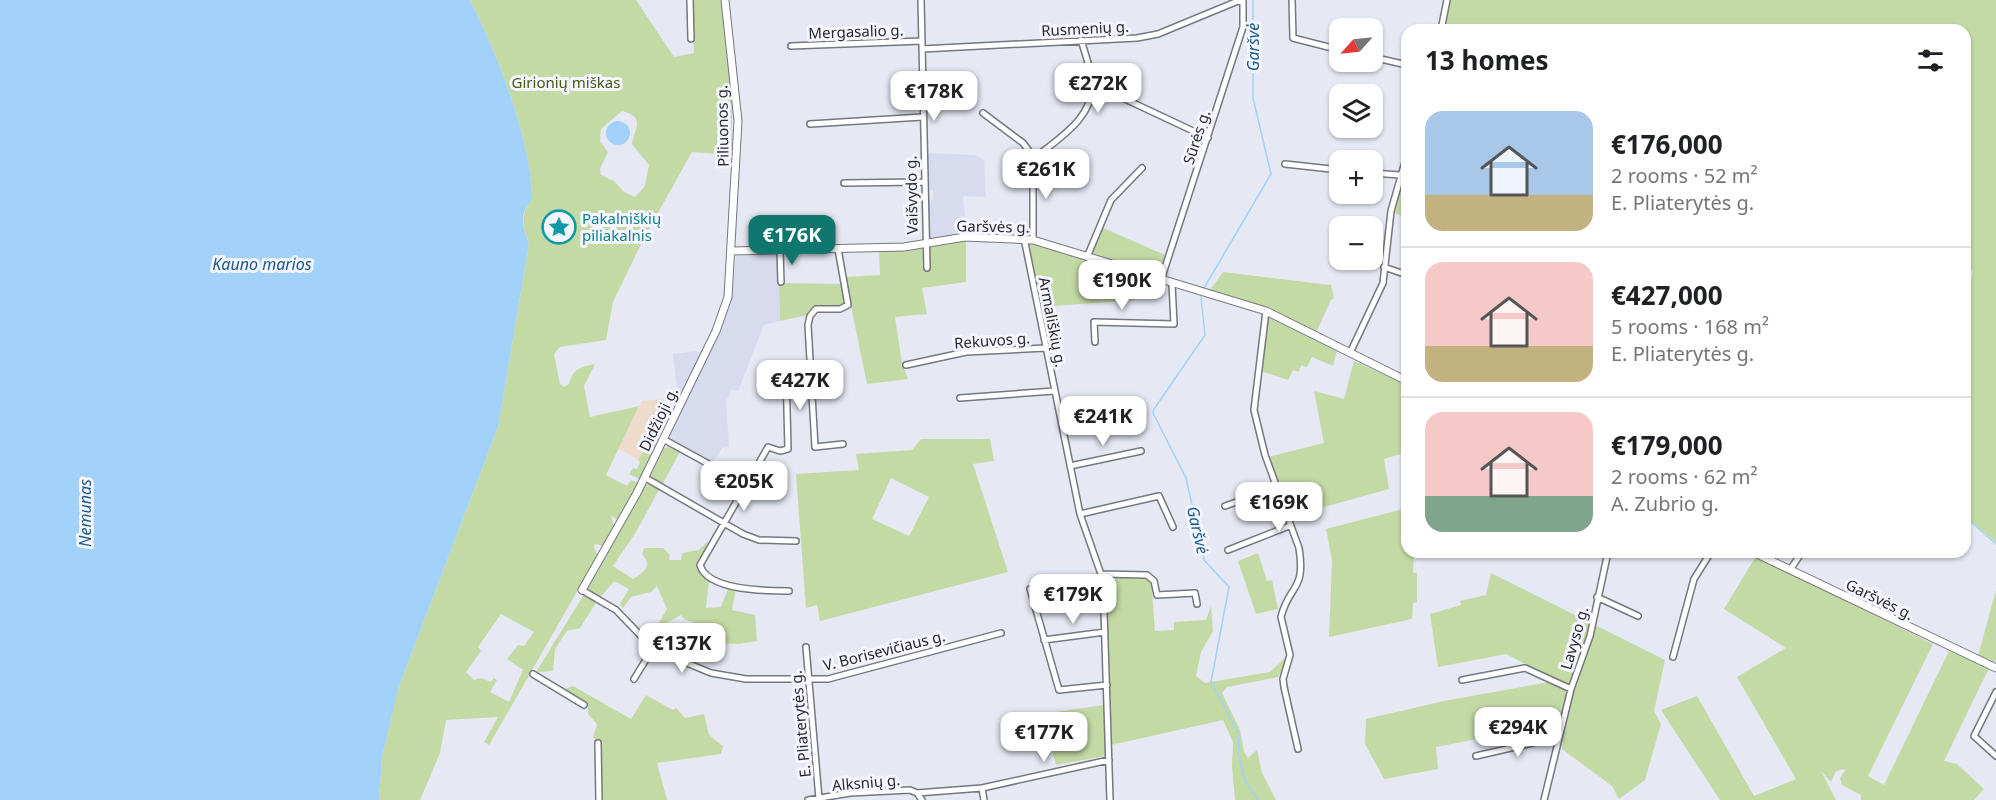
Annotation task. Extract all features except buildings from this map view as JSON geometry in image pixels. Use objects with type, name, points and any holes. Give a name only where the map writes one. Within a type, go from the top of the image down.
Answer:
[{"type":"main road","name":"Piliuonos g.","points":[[725,0],[738,121],[732,251]]},
{"type":"main road","name":"Garšvės g.","points":[[732,251],[924,245],[965,237],[1024,238],[1266,311],[1401,378]]},
{"type":"main road","name":"Didžioji g.","points":[[582,590],[644,477],[722,315],[729,290],[732,251]]},
{"type":"main road","name":"Garšvės g.","points":[[1766,558],[1996,668]]},
{"type":"street","points":[[690,0],[691,39]]},
{"type":"street","name":"Vaišvydo g.","points":[[921,0],[924,245],[927,268]]},
{"type":"street","points":[[1292,0],[1293,38],[1329,47]]},
{"type":"street","points":[[1442,24],[1447,0]]},
{"type":"street","name":"Rusmenių g.","points":[[922,49],[1081,39],[1137,38],[1158,34],[1238,1],[1243,1]]},
{"type":"street","name":"Sūrės g.","points":[[1161,280],[1243,27],[1243,1]]},
{"type":"street","points":[[1033,159],[1085,114],[1093,84],[1081,39]]},
{"type":"street","name":"Mergasalio g.","points":[[791,46],[922,40]]},
{"type":"street","points":[[1383,60],[1401,64]]},
{"type":"street","points":[[1093,84],[1208,138]]},
{"type":"street","points":[[983,113],[1023,143],[1033,159],[1033,240]]},
{"type":"street","points":[[810,124],[922,117]]},
{"type":"street","points":[[1285,164],[1329,169]]},
{"type":"street","points":[[1087,257],[1111,200],[1142,168]]},
{"type":"street","points":[[1350,354],[1383,283],[1386,235],[1401,172]]},
{"type":"street","points":[[1383,174],[1400,175]]},
{"type":"street","points":[[844,183],[923,182]]},
{"type":"street","name":"Armališkių g.","points":[[1024,238],[1080,514],[1102,577],[1110,800]]},
{"type":"street","points":[[838,249],[848,305],[840,309],[816,309],[810,316],[808,325],[815,447],[843,444]]},
{"type":"street","points":[[780,250],[781,282]]},
{"type":"street","points":[[1384,267],[1401,273]]},
{"type":"street","points":[[1095,342],[1094,322],[1174,324],[1172,284]]},
{"type":"street","points":[[1266,311],[1254,410],[1275,484],[1299,548],[1301,574],[1281,617],[1290,659],[1283,678],[1298,749]]},
{"type":"street","name":"Rekuvos g.","points":[[906,365],[966,352],[1046,348]]},
{"type":"street","points":[[786,371],[788,448],[780,451],[768,447],[700,565],[703,571],[742,590],[789,591]]},
{"type":"street","points":[[960,398],[1054,391]]},
{"type":"street","points":[[1058,407],[1140,406]]},
{"type":"street","points":[[663,439],[747,485]]},
{"type":"street","points":[[1070,466],[1141,451]]},
{"type":"street","points":[[644,477],[724,524],[759,540],[796,541]]},
{"type":"street","points":[[1225,506],[1262,493],[1275,484]]},
{"type":"street","points":[[1080,514],[1159,496],[1173,527]]},
{"type":"street","points":[[1228,550],[1289,526]]},
{"type":"street","name":"Lavyso g.","points":[[1544,800],[1571,688],[1590,636],[1607,558]]},
{"type":"street","points":[[1673,657],[1694,579],[1707,558]]},
{"type":"street","points":[[1790,570],[1798,558]]},
{"type":"street","points":[[1107,685],[1059,690],[1030,589],[1102,577],[1147,575],[1154,581],[1157,595],[1195,593],[1197,604]]},
{"type":"street","name":"V. Borisevičiaus g.","points":[[582,590],[616,610],[640,636],[688,664],[718,675],[766,681],[828,679],[1001,633]]},
{"type":"street","points":[[1597,597],[1638,616]]},
{"type":"street","points":[[1044,640],[1105,632]]},
{"type":"street","points":[[634,680],[654,645]]},
{"type":"street","name":"E. Pliaterytės g.","points":[[806,647],[819,799]]},
{"type":"street","points":[[1462,680],[1525,668],[1571,688]]},
{"type":"street","points":[[533,674],[584,705]]},
{"type":"street","points":[[1996,692],[1974,736],[1996,756]]},
{"type":"street","points":[[1476,756],[1559,738]]},
{"type":"street","points":[[598,742],[599,800]]},
{"type":"street","points":[[917,793],[982,788],[1109,760]]},
{"type":"street","points":[[982,788],[984,800]]},
{"type":"street","name":"Alksnių g.","points":[[808,800],[880,791],[910,790],[917,793],[922,800]]},
{"type":"shaded area","points":[[925,153],[976,155],[984,160],[986,197],[963,196],[967,236],[928,241],[925,201],[933,200],[933,190],[926,190]]},
{"type":"shaded area","points":[[775,252],[778,256],[780,321],[764,325],[738,391],[732,390],[726,401],[729,447],[722,448],[712,464],[668,436],[727,312],[732,295],[736,256]]},
{"type":"shaded area","points":[[697,351],[701,355],[678,399],[673,354]]},
{"type":"shaded area","points":[[664,399],[657,424],[663,431],[652,437],[639,460],[618,449],[642,401]]},
{"type":"green space","name":"Girionių miškas","points":[[470,0],[636,0],[674,57],[694,53],[691,0],[721,0],[732,87],[732,155],[692,152],[646,234],[613,302],[606,340],[560,347],[554,354],[560,384],[564,387],[569,384],[578,370],[595,364],[584,386],[590,417],[639,406],[606,475],[627,486],[631,480],[638,483],[618,520],[611,516],[614,526],[603,546],[595,544],[594,548],[598,555],[489,745],[484,742],[498,717],[446,720],[440,753],[420,800],[379,800],[382,757],[399,686],[498,427],[529,244],[523,221],[525,210],[532,200],[526,151],[520,125],[491,45]],"holes":[[[622,111],[637,120],[632,144],[649,165],[645,186],[635,197],[624,192],[614,181],[601,175],[600,169],[608,152],[600,141],[601,129]],[[501,614],[534,632],[524,646],[518,645],[507,659],[523,670],[509,702],[490,692],[497,680],[494,678],[491,682],[481,678],[474,680],[466,672],[481,651],[478,647]]]},
{"type":"green space","points":[[1448,0],[1996,0],[1996,542],[1971,522],[1971,281],[1973,271],[1971,271],[1971,24],[1443,24]]},
{"type":"green space","points":[[1401,184],[1401,216],[1392,212]]},
{"type":"green space","points":[[1101,227],[1165,255],[1160,275],[1156,276],[1090,256]]},
{"type":"green space","points":[[966,241],[966,282],[922,288],[927,314],[895,317],[902,363],[908,379],[867,384],[845,277],[880,275],[879,251],[921,249]]},
{"type":"green space","points":[[1030,241],[1140,277],[1135,300],[1040,307],[1028,243]]},
{"type":"green space","points":[[1223,272],[1331,285],[1334,298],[1316,333],[1208,293]]},
{"type":"green space","points":[[779,283],[843,284],[848,302],[842,307],[817,307],[808,315],[780,321]]},
{"type":"green space","points":[[1269,316],[1337,351],[1333,366],[1312,357],[1307,367],[1301,365],[1299,372],[1293,370],[1288,380],[1261,371]]},
{"type":"green space","points":[[1354,361],[1401,382],[1401,454],[1384,459],[1389,489],[1288,517],[1268,457],[1324,443],[1314,391],[1344,399]]},
{"type":"green space","points":[[654,435],[661,437],[640,479],[629,474],[633,468],[637,469],[640,462],[638,460]]},
{"type":"green space","points":[[921,439],[990,439],[994,461],[973,464],[1008,572],[820,621],[817,605],[806,608],[796,474],[859,470],[856,454],[912,450]],"holes":[[[891,478],[929,497],[909,536],[872,519]]]},
{"type":"green space","points":[[668,447],[680,452],[662,485],[650,476],[662,449]]},
{"type":"green space","points":[[650,483],[660,488],[636,532],[613,566],[633,579],[646,568],[647,562],[642,554],[644,548],[663,548],[670,555],[669,560],[681,560],[682,553],[699,550],[707,542],[710,544],[698,566],[699,571],[709,580],[706,608],[721,607],[728,589],[736,589],[732,610],[755,615],[757,641],[739,644],[701,643],[702,633],[695,630],[697,624],[684,619],[681,615],[666,623],[656,642],[649,640],[667,609],[657,586],[651,592],[631,597],[623,608],[620,604],[629,589],[614,581],[600,598],[586,590],[644,486]]},
{"type":"green space","points":[[1401,510],[1401,558],[1414,558],[1413,573],[1417,573],[1417,602],[1413,603],[1412,619],[1329,637],[1332,560],[1326,529]]},
{"type":"green space","points":[[1258,553],[1267,581],[1272,580],[1278,609],[1256,614],[1238,561]]},
{"type":"green space","points":[[1755,558],[1760,558],[1933,644],[1868,776],[1884,785],[1949,651],[1989,668],[1944,761],[1957,764],[1984,789],[1974,800],[1861,800],[1861,795],[1842,785],[1840,778],[1846,769],[1836,771],[1831,782],[1821,771],[1836,800],[1720,800],[1661,710],[1697,696],[1754,796],[1796,779],[1737,677],[1786,648],[1724,609]]},
{"type":"green space","points":[[1491,573],[1665,660],[1654,711],[1661,724],[1645,780],[1619,799],[1612,786],[1562,749],[1565,722],[1436,747],[1438,769],[1384,779],[1365,744],[1366,719],[1444,701],[1549,682],[1551,677],[1506,654],[1438,667],[1430,614],[1461,605],[1460,601],[1486,595]]},
{"type":"green space","points":[[1105,577],[1151,579],[1155,631],[1174,630],[1174,622],[1206,620],[1211,606],[1213,631],[1201,652],[1196,676],[1205,683],[1270,672],[1287,656],[1289,658],[1278,677],[1227,687],[1222,693],[1240,730],[1244,752],[1248,758],[1257,750],[1262,773],[1276,800],[1235,800],[1232,766],[1233,742],[1223,720],[1111,745]]},
{"type":"green space","points":[[1996,590],[1996,662],[1978,656]]},
{"type":"green space","points":[[585,593],[597,601],[580,628],[567,631],[555,649],[553,671],[536,672]]},
{"type":"green space","points":[[573,686],[631,719],[646,695],[673,710],[676,708],[685,718],[704,714],[709,735],[723,746],[721,754],[657,763],[667,800],[601,800],[601,742],[593,738],[597,724],[588,714],[588,704],[562,690]]},
{"type":"green space","points":[[1104,705],[1105,756],[1056,765],[1042,714]]},
{"type":"water","name":"Kauno marios","points":[[0,0],[470,0],[480,21],[511,98],[526,151],[532,200],[525,210],[523,221],[529,244],[498,427],[399,686],[382,757],[379,800],[0,800]]},
{"type":"water","points":[[618,121],[627,124],[630,133],[627,142],[618,145],[609,142],[606,133],[609,124]]},
{"type":"waterway","name":"Garšvė","points":[[1204,288],[1271,174],[1253,98],[1253,0]]},
{"type":"waterway","name":"Garšvė","points":[[1201,297],[1205,335],[1153,413],[1186,478],[1204,560],[1229,587],[1211,682],[1239,735],[1238,753],[1245,781],[1258,800]]},
{"type":"waterway","points":[[1971,522],[1996,544]]},
{"type":"place","name":"Pakalniškių piliakalnis","points":[[559,227]]},
{"type":"water label","name":"Nemunas","points":[[85,513]]}]
